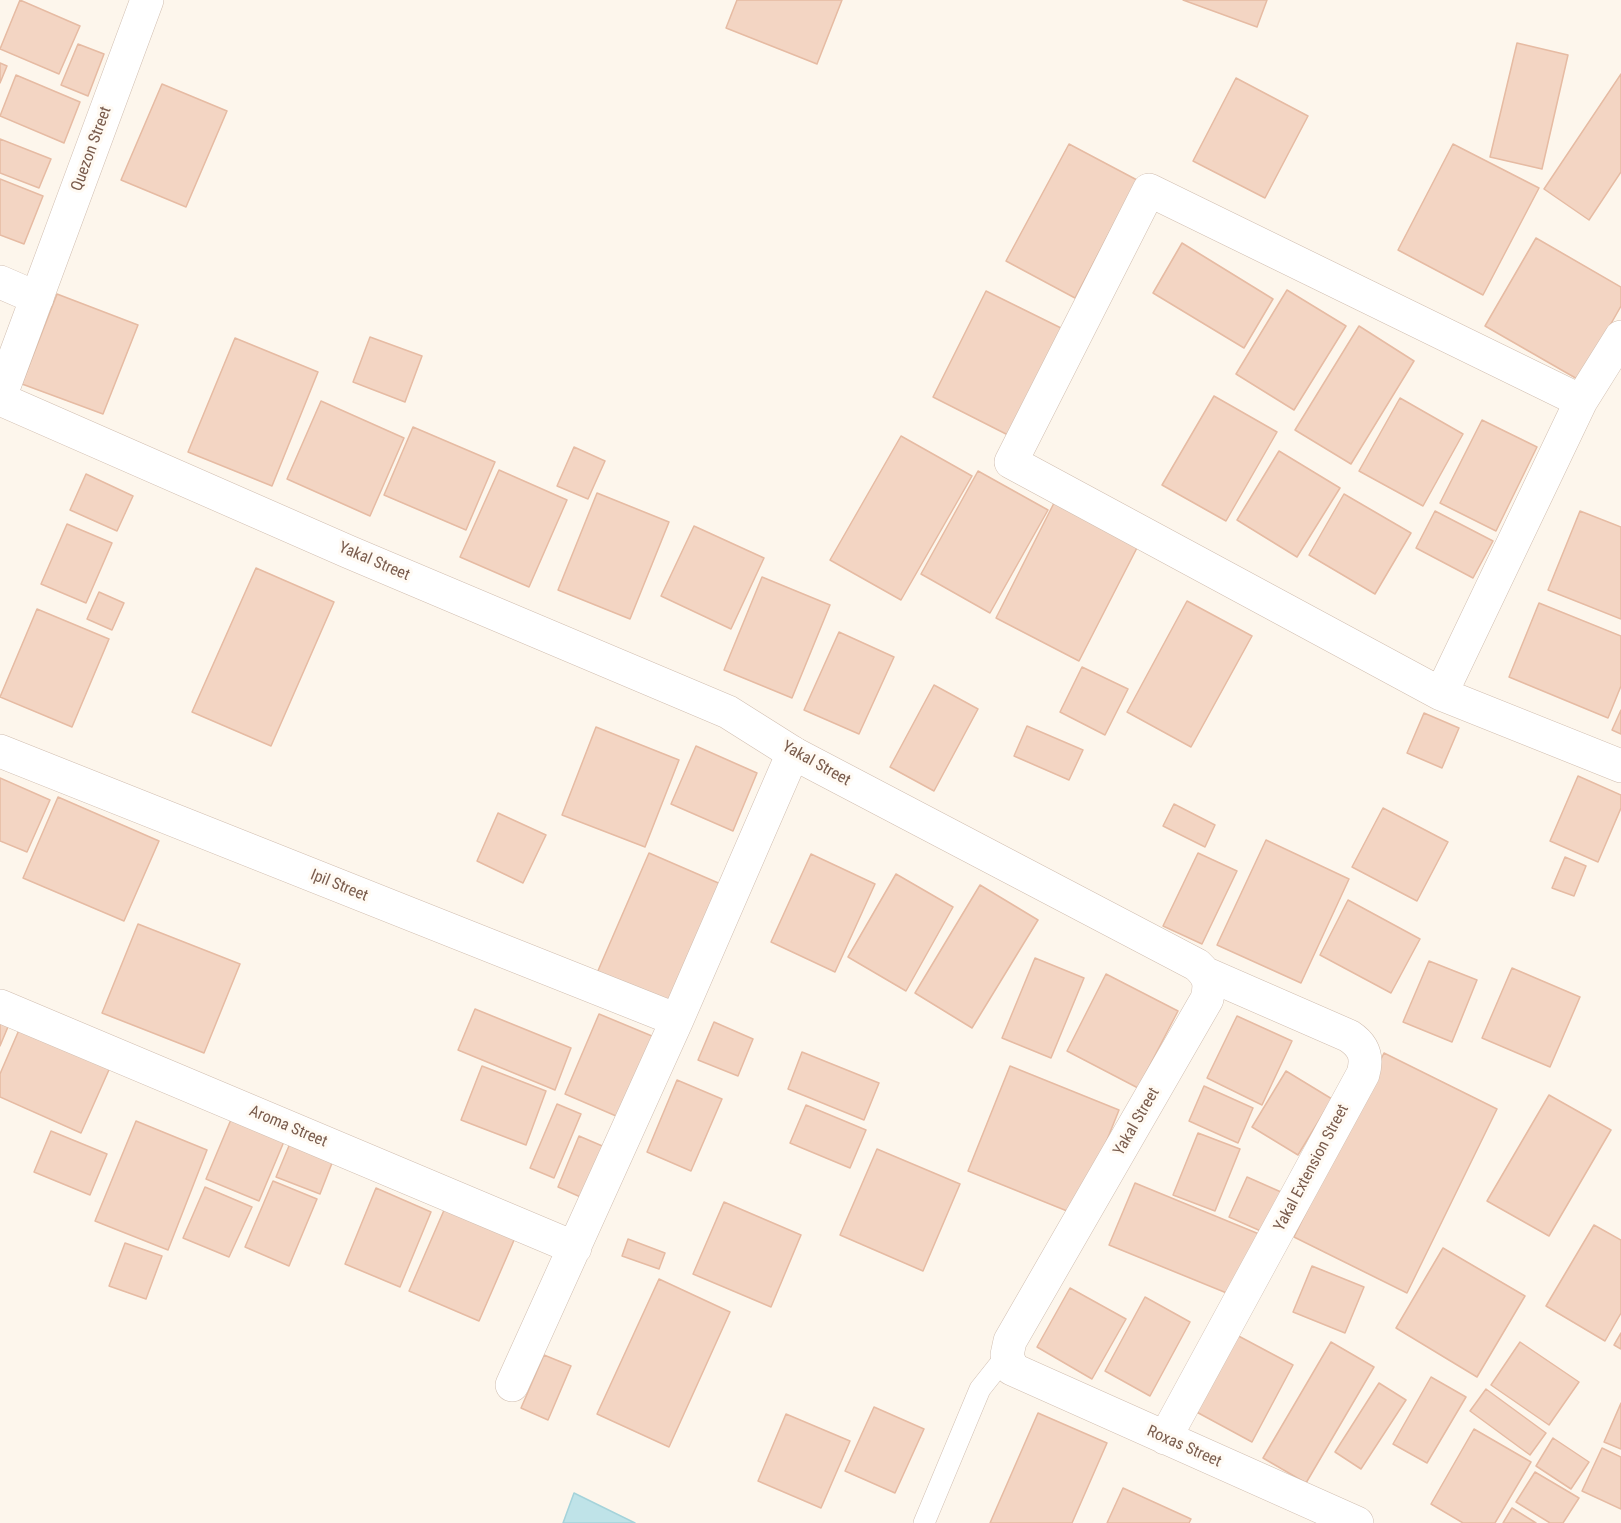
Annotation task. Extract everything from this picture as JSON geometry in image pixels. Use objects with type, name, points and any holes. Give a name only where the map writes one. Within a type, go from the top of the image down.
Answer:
[{"type":"street","name":"Quezon Street","points":[[0,398],[147,0]]},
{"type":"street","points":[[1581,401],[1149,190],[1011,462],[1441,694],[1621,766]]},
{"type":"street","points":[[0,282],[37,298]]},
{"type":"street","points":[[1441,694],[1581,401],[1621,337]]},
{"type":"street","name":"Yakal Street","points":[[0,398],[349,552],[728,712],[793,753],[1197,965],[1207,974],[1210,986],[1207,999],[1010,1341],[1010,1362]]},
{"type":"street","name":"Ipil Street","points":[[0,751],[677,1020]]},
{"type":"street","points":[[512,1385],[677,1020],[793,753]]},
{"type":"street","name":"Yakal Extension Street","points":[[1166,1438],[1363,1074],[1366,1063],[1365,1052],[1359,1043],[1349,1036],[1207,974]]},
{"type":"street","name":"Aroma Street","points":[[0,1006],[575,1248]]},
{"type":"street","name":"Roxas Street","points":[[1010,1362],[1166,1438],[1357,1523]]},
{"type":"lane","points":[[924,1523],[980,1389],[1010,1362]]},
{"type":"water","points":[[574,1493],[635,1523],[563,1523]]},
{"type":"building","points":[[20,0],[80,26],[59,74],[0,49]]},
{"type":"building","points":[[737,0],[842,0],[817,64],[726,28]]},
{"type":"building","points":[[1183,0],[1267,0],[1257,27]]},
{"type":"building","points":[[1517,43],[1568,55],[1542,169],[1490,157]]},
{"type":"building","points":[[78,44],[104,54],[88,96],[61,85]]},
{"type":"building","points":[[0,63],[7,66],[0,83]]},
{"type":"building","points":[[1621,74],[1621,172],[1589,220],[1544,189]]},
{"type":"building","points":[[16,75],[80,102],[64,143],[0,116]]},
{"type":"building","points":[[1236,78],[1308,116],[1265,198],[1193,161]]},
{"type":"building","points":[[162,84],[227,111],[186,207],[121,180]]},
{"type":"building","points":[[0,139],[51,159],[39,188],[0,173]]},
{"type":"building","points":[[1069,144],[1137,180],[1075,298],[1006,261]]},
{"type":"building","points":[[1453,144],[1539,188],[1483,295],[1398,250]]},
{"type":"building","points":[[0,179],[43,196],[24,244],[0,235]]},
{"type":"building","points":[[1536,238],[1621,287],[1621,306],[1579,380],[1485,326]]},
{"type":"building","points":[[1182,243],[1273,299],[1244,348],[1153,293]]},
{"type":"building","points":[[1287,290],[1346,326],[1294,410],[1236,374]]},
{"type":"building","points":[[986,291],[1061,328],[1008,435],[933,397]]},
{"type":"building","points":[[57,294],[138,325],[103,414],[22,384]]},
{"type":"building","points":[[1359,326],[1414,361],[1351,464],[1295,430]]},
{"type":"building","points":[[370,337],[422,356],[405,402],[353,382]]},
{"type":"building","points":[[235,338],[318,372],[272,486],[188,452]]},
{"type":"building","points":[[1214,396],[1277,432],[1226,521],[1162,485]]},
{"type":"building","points":[[1400,398],[1463,434],[1423,506],[1359,471]]},
{"type":"building","points":[[321,401],[404,438],[370,516],[287,479]]},
{"type":"building","points":[[1482,420],[1537,447],[1496,531],[1440,503]]},
{"type":"building","points":[[413,427],[495,462],[466,530],[384,495]]},
{"type":"building","points":[[901,436],[972,476],[901,600],[830,560]]},
{"type":"building","points":[[574,447],[605,461],[588,499],[557,486]]},
{"type":"building","points":[[1279,451],[1340,488],[1297,557],[1237,520]]},
{"type":"building","points":[[499,470],[567,500],[529,587],[460,557]]},
{"type":"building","points":[[978,471],[1048,510],[990,613],[921,574]]},
{"type":"building","points":[[86,474],[133,496],[117,531],[70,510]]},
{"type":"building","points":[[597,493],[669,522],[630,619],[558,590]]},
{"type":"building","points":[[1344,494],[1411,533],[1375,594],[1309,555]]},
{"type":"building","points":[[1055,501],[1139,544],[1079,661],[996,618]]},
{"type":"building","points":[[1435,511],[1493,541],[1473,578],[1416,548]]},
{"type":"building","points":[[1580,511],[1621,527],[1621,619],[1548,590]]},
{"type":"building","points":[[67,524],[112,543],[86,603],[41,584]]},
{"type":"building","points":[[694,526],[764,558],[731,629],[661,596]]},
{"type":"building","points":[[256,568],[334,602],[271,746],[192,712]]},
{"type":"building","points":[[762,577],[830,605],[792,698],[724,670]]},
{"type":"building","points":[[99,592],[124,603],[112,630],[87,619]]},
{"type":"building","points":[[1187,601],[1252,636],[1191,747],[1127,712]]},
{"type":"building","points":[[1539,603],[1621,636],[1621,686],[1608,718],[1509,677]]},
{"type":"building","points":[[37,609],[109,639],[72,727],[0,697]]},
{"type":"building","points":[[839,632],[894,657],[859,734],[804,710]]},
{"type":"building","points":[[1082,667],[1128,689],[1105,735],[1060,712]]},
{"type":"building","points":[[934,685],[978,709],[934,791],[890,767]]},
{"type":"building","points":[[1621,710],[1621,734],[1612,730]]},
{"type":"building","points":[[1424,713],[1459,728],[1442,768],[1407,753]]},
{"type":"building","points":[[1027,726],[1083,750],[1069,780],[1014,756]]},
{"type":"building","points":[[596,727],[679,760],[645,847],[562,815]]},
{"type":"building","points":[[696,746],[757,773],[733,831],[671,804]]},
{"type":"building","points":[[1578,776],[1621,795],[1621,808],[1598,862],[1550,841]]},
{"type":"building","points":[[0,778],[50,800],[27,852],[0,841]]},
{"type":"building","points":[[58,797],[159,841],[124,921],[23,878]]},
{"type":"building","points":[[1174,804],[1215,825],[1205,847],[1163,826]]},
{"type":"building","points":[[1383,808],[1448,842],[1417,901],[1352,867]]},
{"type":"building","points":[[498,813],[546,835],[523,883],[477,861]]},
{"type":"building","points":[[1266,840],[1349,879],[1301,983],[1217,945]]},
{"type":"building","points":[[649,853],[723,885],[672,1005],[597,973]]},
{"type":"building","points":[[1198,853],[1237,871],[1202,944],[1163,926]]},
{"type":"building","points":[[811,854],[875,884],[835,972],[771,942]]},
{"type":"building","points":[[1565,857],[1586,866],[1574,896],[1552,888]]},
{"type":"building","points":[[896,874],[953,907],[906,991],[848,957]]},
{"type":"building","points":[[980,885],[1038,920],[972,1028],[915,993]]},
{"type":"building","points":[[1348,900],[1420,939],[1391,993],[1320,955]]},
{"type":"building","points":[[138,924],[240,964],[204,1053],[102,1013]]},
{"type":"building","points":[[1035,958],[1084,978],[1051,1058],[1002,1038]]},
{"type":"building","points":[[1429,961],[1477,980],[1452,1042],[1403,1022]]},
{"type":"building","points":[[1512,968],[1580,997],[1550,1067],[1482,1038]]},
{"type":"building","points":[[1106,974],[1178,1011],[1138,1088],[1067,1051]]},
{"type":"building","points":[[475,1009],[571,1048],[555,1090],[458,1050]]},
{"type":"building","points":[[599,1014],[664,1041],[630,1122],[565,1094]]},
{"type":"building","points":[[1237,1016],[1292,1041],[1262,1105],[1207,1078]]},
{"type":"building","points":[[0,1017],[10,1022],[0,1046]]},
{"type":"building","points":[[714,1022],[753,1039],[738,1076],[698,1060]]},
{"type":"building","points":[[22,1023],[112,1063],[81,1133],[0,1097],[0,1074]]},
{"type":"building","points":[[802,1052],[879,1083],[864,1120],[788,1089]]},
{"type":"building","points":[[1384,1053],[1497,1109],[1407,1293],[1294,1237]]},
{"type":"building","points":[[482,1066],[546,1091],[526,1145],[461,1120]]},
{"type":"building","points":[[1010,1066],[1119,1110],[1077,1215],[968,1171]]},
{"type":"building","points":[[1286,1071],[1332,1099],[1298,1155],[1252,1127]]},
{"type":"building","points":[[677,1080],[722,1099],[691,1171],[647,1152]]},
{"type":"building","points":[[1204,1086],[1253,1108],[1238,1143],[1189,1121]]},
{"type":"building","points":[[1549,1095],[1611,1130],[1549,1236],[1487,1201]]},
{"type":"building","points":[[557,1104],[581,1114],[554,1178],[530,1168]]},
{"type":"building","points":[[806,1105],[866,1130],[850,1168],[790,1143]]},
{"type":"building","points":[[235,1110],[288,1132],[259,1201],[206,1179]]},
{"type":"building","points":[[136,1121],[207,1150],[168,1250],[95,1221]]},
{"type":"building","points":[[51,1131],[107,1154],[90,1195],[34,1172]]},
{"type":"building","points":[[1198,1133],[1240,1149],[1215,1211],[1173,1195]]},
{"type":"building","points":[[579,1136],[607,1148],[585,1199],[558,1187]]},
{"type":"building","points":[[291,1141],[334,1158],[320,1194],[276,1177]]},
{"type":"building","points":[[877,1149],[960,1184],[923,1271],[840,1235]]},
{"type":"building","points":[[1247,1177],[1281,1192],[1263,1232],[1229,1217]]},
{"type":"building","points":[[273,1181],[317,1199],[289,1266],[245,1247]]},
{"type":"building","points":[[1135,1183],[1259,1234],[1234,1296],[1109,1245]]},
{"type":"building","points":[[205,1187],[252,1207],[229,1257],[183,1238]]},
{"type":"building","points":[[376,1188],[431,1212],[400,1287],[345,1264]]},
{"type":"building","points":[[448,1201],[518,1231],[479,1321],[409,1291]]},
{"type":"building","points":[[724,1202],[801,1235],[771,1307],[693,1274]]},
{"type":"building","points":[[1594,1225],[1621,1240],[1621,1313],[1605,1341],[1546,1306]]},
{"type":"building","points":[[628,1239],[665,1253],[659,1269],[622,1256]]},
{"type":"building","points":[[125,1243],[162,1256],[146,1299],[109,1286]]},
{"type":"building","points":[[1443,1248],[1525,1296],[1477,1377],[1396,1328]]},
{"type":"building","points":[[1312,1266],[1364,1287],[1345,1333],[1293,1312]]},
{"type":"building","points":[[659,1279],[730,1312],[669,1447],[597,1414]]},
{"type":"building","points":[[1070,1288],[1126,1319],[1092,1379],[1037,1347]]},
{"type":"building","points":[[1145,1297],[1190,1322],[1150,1396],[1105,1371]]},
{"type":"building","points":[[1231,1332],[1293,1365],[1252,1442],[1191,1409]]},
{"type":"building","points":[[1621,1333],[1621,1349],[1614,1345]]},
{"type":"building","points":[[1331,1342],[1374,1367],[1306,1483],[1263,1458]]},
{"type":"building","points":[[1520,1342],[1579,1382],[1549,1425],[1491,1385]]},
{"type":"building","points":[[544,1355],[571,1366],[548,1420],[521,1408]]},
{"type":"building","points":[[1431,1377],[1466,1397],[1427,1463],[1393,1444]]},
{"type":"building","points":[[1379,1383],[1406,1400],[1361,1469],[1335,1452]]},
{"type":"building","points":[[1486,1389],[1546,1433],[1530,1455],[1470,1411]]},
{"type":"building","points":[[1621,1403],[1621,1449],[1604,1442]]},
{"type":"building","points":[[874,1407],[924,1429],[895,1493],[845,1471]]},
{"type":"building","points":[[1038,1413],[1107,1443],[1072,1523],[990,1523]]},
{"type":"building","points":[[786,1414],[850,1441],[821,1508],[758,1481]]},
{"type":"building","points":[[1474,1429],[1531,1462],[1495,1523],[1463,1523],[1431,1504]]},
{"type":"building","points":[[1553,1438],[1589,1462],[1571,1489],[1536,1466]]},
{"type":"building","points":[[1602,1448],[1621,1457],[1621,1509],[1582,1491]]},
{"type":"building","points":[[1535,1472],[1579,1498],[1563,1523],[1550,1523],[1516,1502]]},
{"type":"building","points":[[1123,1488],[1191,1519],[1189,1523],[1107,1523]]},
{"type":"building","points":[[1512,1508],[1536,1523],[1503,1523]]}]
